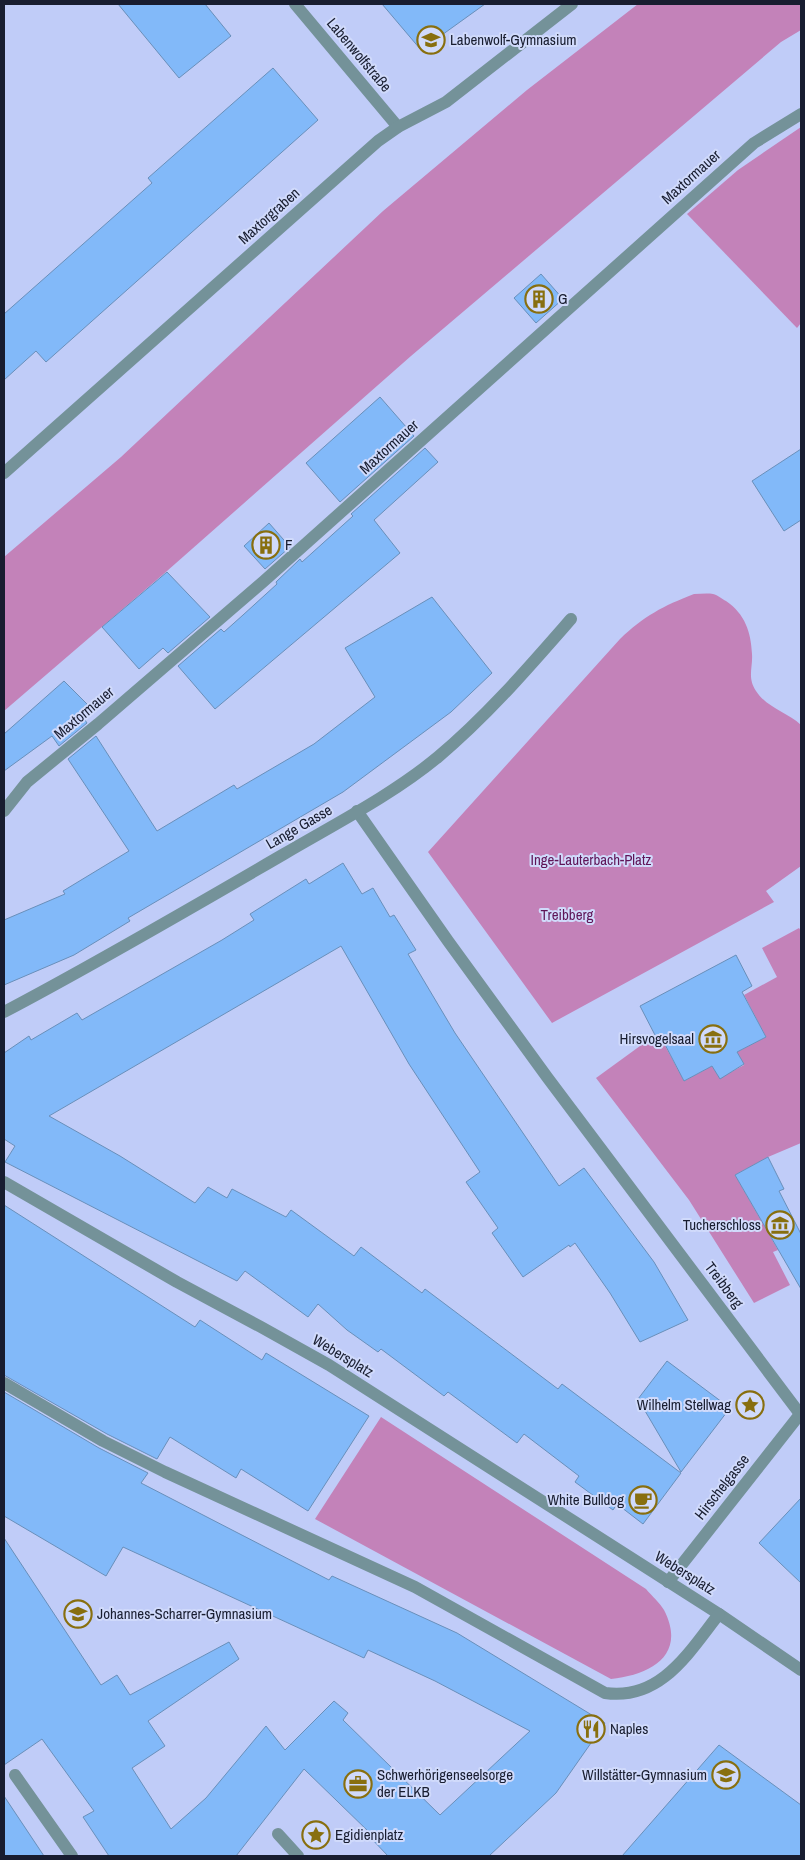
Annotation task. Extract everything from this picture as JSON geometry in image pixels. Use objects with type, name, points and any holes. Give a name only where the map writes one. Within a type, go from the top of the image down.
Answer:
[{"type":"street","name":"Labenwolfstraße","points":[[295,4],[398,127]]},
{"type":"street","name":"Maxtorgraben","points":[[4,473],[378,141],[398,127],[446,102],[572,4]]},
{"type":"street","name":"Maxtormauer","points":[[4,811],[27,782],[98,724],[264,581],[754,143],[801,114]]},
{"type":"street","name":"Lange Gasse","points":[[4,1012],[79,972],[357,811],[413,776],[460,738],[494,706],[572,619]]},
{"type":"street","name":"Treibberg","points":[[357,811],[541,1069],[801,1413]]},
{"type":"street","name":"Webersplatz","points":[[4,1182],[177,1282],[261,1326],[329,1365],[719,1614],[678,1666],[655,1684],[631,1694],[605,1693],[415,1587],[165,1472],[103,1441],[4,1382]]},
{"type":"street","name":"Hirschelgasse","points":[[668,1582],[801,1413]]},
{"type":"street","points":[[719,1614],[801,1670]]},
{"type":"street","points":[[15,1775],[72,1856]]},
{"type":"street","points":[[278,1834],[298,1856]]},
{"type":"green space","points":[[638,4],[801,4],[801,30],[781,42],[411,356],[167,571],[4,711],[4,557],[121,457],[383,211],[527,90]]},
{"type":"green space","points":[[801,127],[801,323],[797,328],[687,214],[738,170]]},
{"type":"green space","name":"Inge-Lauterbach-Platz","points":[[694,594],[715,595],[733,606],[738,612],[746,624],[750,638],[753,686],[766,702],[801,725],[801,866],[766,891],[774,902],[552,1023],[428,852],[620,639],[654,612]]},
{"type":"green space","points":[[799,928],[801,931],[801,1143],[768,1157],[735,1175],[778,1250],[773,1252],[790,1285],[754,1303],[689,1200],[596,1078],[640,1046],[663,1034],[666,1038],[662,1040],[684,1081],[712,1066],[720,1078],[744,1065],[737,1052],[766,1037],[744,995],[777,977],[762,948]]},
{"type":"green space","points":[[381,1417],[646,1589],[664,1610],[670,1626],[671,1639],[668,1651],[661,1660],[639,1673],[611,1679],[315,1519]]},
{"type":"building","points":[[118,4],[205,4],[231,36],[179,78]]},
{"type":"building","points":[[382,4],[485,4],[421,50]]},
{"type":"building","points":[[273,68],[318,120],[46,362],[36,351],[4,380],[4,314],[152,183],[148,178]]},
{"type":"building","name":"G","points":[[541,274],[563,299],[536,323],[514,298]]},
{"type":"building","points":[[380,397],[414,436],[340,502],[306,463]]},
{"type":"building","points":[[425,448],[438,462],[374,520],[400,553],[215,709],[178,666],[221,629],[224,632],[277,584],[276,582],[300,559],[302,562],[353,516],[351,514]]},
{"type":"building","points":[[801,449],[801,520],[784,531],[752,481]]},
{"type":"building","name":"F","points":[[269,523],[290,547],[265,569],[244,546]]},
{"type":"building","points":[[167,572],[210,617],[168,653],[163,648],[139,669],[102,627]]},
{"type":"building","points":[[432,597],[492,673],[451,712],[343,792],[128,918],[130,921],[74,955],[4,985],[4,920],[65,894],[63,891],[129,851],[68,759],[96,736],[157,831],[234,785],[237,789],[314,744],[375,697],[345,648]]},
{"type":"building","points":[[64,681],[91,708],[81,714],[87,723],[59,746],[52,736],[4,771],[4,734]]},
{"type":"building","points":[[343,863],[362,894],[373,888],[390,917],[394,915],[416,950],[408,954],[455,1033],[559,1186],[584,1168],[654,1262],[688,1320],[640,1342],[610,1293],[575,1243],[570,1247],[569,1245],[523,1277],[492,1233],[498,1228],[466,1182],[480,1172],[409,1064],[341,946],[49,1116],[120,1156],[195,1203],[208,1187],[227,1198],[232,1189],[286,1217],[291,1210],[354,1256],[361,1247],[422,1293],[425,1289],[558,1389],[562,1384],[681,1473],[643,1524],[617,1504],[613,1510],[575,1482],[579,1476],[524,1434],[517,1443],[448,1392],[444,1396],[381,1349],[378,1352],[347,1330],[318,1304],[308,1317],[245,1271],[237,1281],[5,1162],[15,1146],[4,1139],[4,1053],[29,1036],[31,1040],[77,1013],[82,1020],[254,920],[250,914],[306,879],[309,884]]},
{"type":"building","points":[[736,955],[752,986],[742,992],[766,1037],[737,1052],[744,1064],[720,1079],[712,1066],[684,1081],[660,1035],[656,1037],[640,1006]]},
{"type":"building","name":"Tucherschloss","points":[[768,1157],[784,1189],[779,1191],[801,1234],[801,1289],[735,1175]]},
{"type":"building","points":[[4,1205],[195,1327],[200,1320],[262,1360],[266,1353],[369,1416],[308,1511],[241,1469],[236,1478],[170,1437],[157,1459],[107,1434],[4,1375]]},
{"type":"building","points":[[667,1361],[730,1408],[681,1472],[638,1399]]},
{"type":"building","points":[[4,1392],[99,1448],[148,1473],[141,1483],[329,1580],[332,1576],[457,1633],[605,1723],[556,1793],[489,1856],[388,1856],[368,1835],[370,1833],[304,1769],[236,1856],[109,1856],[83,1817],[94,1811],[42,1739],[4,1765],[4,1538],[101,1685],[117,1675],[130,1695],[229,1642],[239,1659],[148,1721],[165,1746],[132,1768],[171,1829],[206,1798],[266,1726],[285,1750],[334,1701],[348,1713],[343,1720],[440,1815],[530,1731],[435,1681],[368,1650],[364,1658],[123,1547],[106,1576],[4,1516]]},
{"type":"building","points":[[801,1498],[801,1583],[759,1543]]},
{"type":"building","name":"Willstätter-Gymnasium","points":[[719,1745],[801,1805],[801,1856],[622,1856]]},
{"type":"building","points":[[4,1796],[44,1856],[4,1856]]},
{"type":"place","name":"Labenwolf-Gymnasium","points":[[431,40]]},
{"type":"place","name":"G","points":[[539,299]]},
{"type":"place","name":"F","points":[[266,545]]},
{"type":"place","name":"Hirsvogelsaal","points":[[713,1039]]},
{"type":"place","name":"Tucherschloss","points":[[780,1225]]},
{"type":"place","name":"Wilhelm Stellwag","points":[[750,1405]]},
{"type":"place","name":"White Bulldog","points":[[643,1500]]},
{"type":"place","name":"Johannes-Scharrer-Gymnasium","points":[[78,1614]]},
{"type":"place","name":"Naples","points":[[591,1729]]},
{"type":"place","name":"Willstätter-Gymnasium","points":[[726,1775]]},
{"type":"place","name":"Schwerhörigenseelsorge der ELKB","points":[[358,1784]]},
{"type":"place","name":"Egidienplatz","points":[[316,1835]]}]
